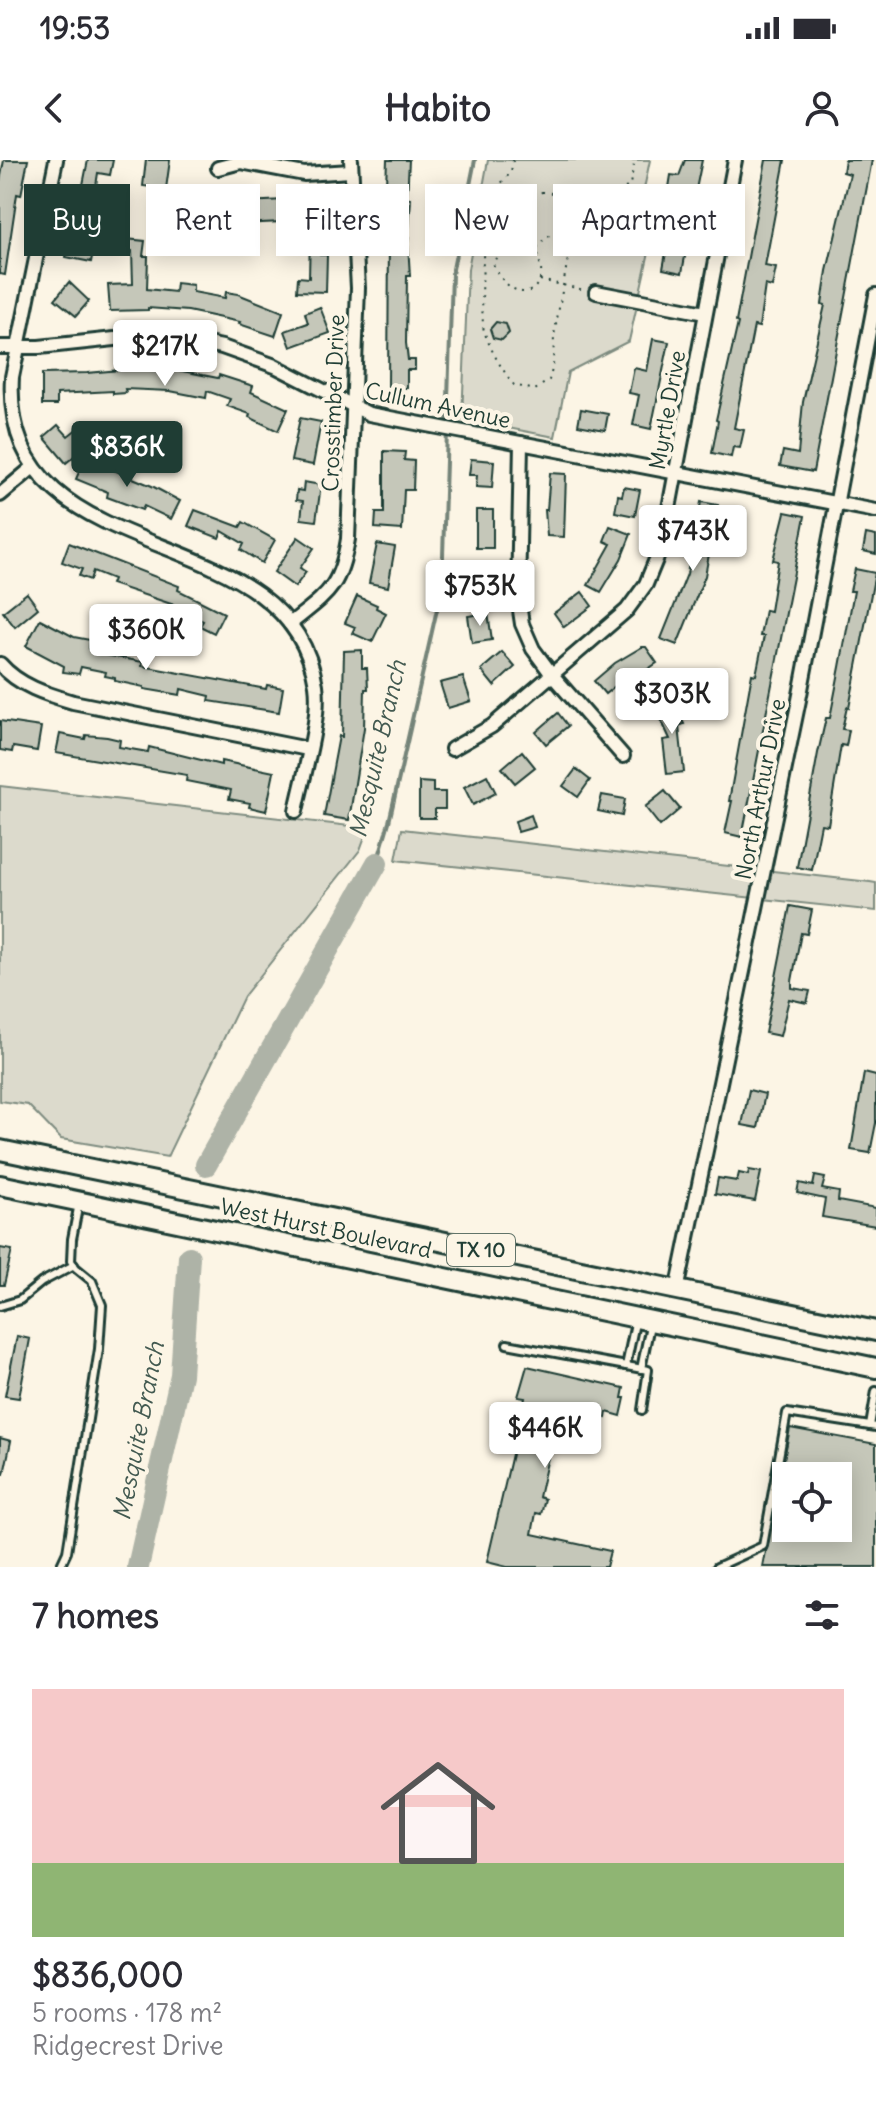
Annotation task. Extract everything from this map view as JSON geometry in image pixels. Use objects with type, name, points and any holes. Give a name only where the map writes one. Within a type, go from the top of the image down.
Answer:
[{"type":"main road","name":"West Hurst Boulevard","points":[[0,1150],[876,1331]]},
{"type":"main road","name":"West Hurst Boulevard","points":[[0,1185],[876,1368]]},
{"type":"street","points":[[56,160],[17,348],[10,401],[22,449],[31,469],[64,501],[90,517],[250,587],[271,602],[290,624],[310,662],[317,709],[296,811]]},
{"type":"street","name":"Myrtle Drive","points":[[452,749],[492,726],[553,676],[627,610],[646,584],[662,545],[735,160]]},
{"type":"street","points":[[218,168],[241,162],[304,174],[351,165]]},
{"type":"street","name":"Crosstimber Drive","points":[[290,624],[329,593],[339,578],[348,539],[358,288],[351,165]]},
{"type":"street","points":[[596,292],[705,313]]},
{"type":"street","name":"North Arthur Drive","points":[[677,1291],[766,863],[876,295]]},
{"type":"street","name":"Cullum Avenue","points":[[0,347],[124,338],[193,341],[222,347],[275,366],[369,414],[876,511]]},
{"type":"street","points":[[521,443],[518,558],[522,624],[533,649],[553,676],[623,756]]},
{"type":"street","points":[[0,495],[31,469]]},
{"type":"street","points":[[0,664],[5,679],[73,702],[308,749]]},
{"type":"lane","points":[[60,1567],[67,1552],[99,1349],[102,1305],[92,1281],[74,1265],[71,1255],[80,1202]]},
{"type":"lane","points":[[0,1306],[20,1300],[42,1282],[74,1265]]},
{"type":"lane","points":[[626,1366],[644,1319]]},
{"type":"lane","points":[[641,1369],[644,1319]]},
{"type":"lane","points":[[507,1344],[648,1370],[642,1410]]},
{"type":"lane","points":[[717,1567],[763,1546],[787,1413],[873,1427],[876,1391]]},
{"type":"path","points":[[513,160],[502,185],[490,195],[486,215],[481,304],[483,328],[497,362],[514,385],[535,390],[549,380],[553,366],[554,336],[568,258],[578,236],[598,212],[630,184],[635,160]]},
{"type":"path","points":[[551,192],[567,203],[570,219],[565,228],[545,237],[538,246],[539,279],[535,286],[524,292],[512,290],[500,280],[493,263],[507,236],[498,219],[503,212],[532,194],[551,192]]},
{"type":"path","points":[[539,279],[596,292]]},
{"type":"shaded area","points":[[488,160],[650,160],[645,184],[553,184],[553,256],[648,256],[629,341],[568,372],[555,437],[462,419],[470,256],[537,256],[537,184],[484,184]]},
{"type":"shaded area","points":[[0,786],[368,828],[360,850],[244,996],[167,1157],[61,1139],[28,1105],[0,1101]]},
{"type":"shaded area","points":[[402,829],[876,883],[876,911],[396,860]]},
{"type":"building","points":[[4,160],[28,160],[21,195],[17,194],[5,275],[0,274],[0,181]]},
{"type":"building","points":[[88,160],[113,160],[110,175],[98,173],[96,184],[83,184]]},
{"type":"building","points":[[146,160],[170,160],[167,184],[143,186]]},
{"type":"building","points":[[387,160],[409,160],[408,184],[386,184]]},
{"type":"building","points":[[685,160],[702,160],[697,184],[670,184],[671,175],[679,176]]},
{"type":"building","points":[[766,160],[785,160],[765,266],[776,268],[772,287],[765,285],[759,327],[754,326],[734,428],[744,430],[740,448],[733,447],[731,457],[712,453]]},
{"type":"building","points":[[845,160],[872,160],[813,472],[780,466],[783,451],[798,454],[803,402],[825,305],[822,304],[827,271],[850,174],[843,172]]},
{"type":"building","points":[[276,200],[276,222],[260,223],[260,201]]},
{"type":"building","points":[[130,239],[145,241],[143,256],[148,256],[147,289],[175,292],[176,283],[193,285],[193,292],[225,298],[226,292],[238,294],[283,312],[275,336],[240,322],[188,311],[148,308],[110,311],[108,285],[133,284]]},
{"type":"building","points":[[66,256],[92,256],[91,262]]},
{"type":"building","points":[[310,256],[327,256],[326,292],[297,291],[298,277],[309,278]]},
{"type":"building","points":[[389,256],[409,256],[406,343],[408,360],[415,360],[415,370],[407,370],[407,388],[388,388]]},
{"type":"building","points":[[665,256],[685,256],[682,273],[663,269]]},
{"type":"building","points":[[69,282],[89,301],[76,316],[55,299]]},
{"type":"building","points":[[320,307],[330,333],[291,347],[285,331],[308,323],[305,313]]},
{"type":"building","points":[[496,322],[506,324],[509,333],[502,340],[493,338],[490,329]]},
{"type":"building","points":[[653,339],[669,342],[651,429],[633,425],[639,395],[629,393],[634,368],[647,371]]},
{"type":"building","points":[[131,364],[167,366],[218,378],[219,375],[253,386],[251,392],[288,409],[278,431],[249,417],[250,414],[227,406],[230,399],[207,391],[206,398],[170,391],[125,389],[126,393],[57,394],[57,405],[42,405],[42,374],[131,369]]},
{"type":"building","points":[[581,409],[608,414],[605,430],[578,425]]},
{"type":"building","points":[[300,418],[321,422],[313,465],[291,461]]},
{"type":"building","points":[[58,425],[68,436],[78,428],[91,442],[66,463],[44,437]]},
{"type":"building","points":[[384,451],[405,452],[404,460],[414,461],[413,490],[404,490],[402,530],[375,528],[376,513],[384,513]]},
{"type":"building","points":[[85,458],[180,501],[171,519],[144,506],[142,510],[107,497],[108,492],[76,479]]},
{"type":"building","points":[[471,459],[494,461],[492,488],[476,487],[477,475],[469,475]]},
{"type":"building","points":[[550,473],[566,474],[564,537],[547,536],[545,510]]},
{"type":"building","points":[[304,482],[321,485],[316,521],[301,519],[303,501],[296,500],[297,490],[303,491]]},
{"type":"building","points":[[624,487],[640,490],[635,516],[615,512],[618,495],[622,496]]},
{"type":"building","points":[[701,502],[718,505],[705,576],[677,645],[661,639],[687,574]]},
{"type":"building","points":[[195,510],[240,527],[243,522],[275,540],[262,563],[241,550],[244,544],[222,531],[219,538],[188,526]]},
{"type":"building","points":[[476,510],[493,510],[493,548],[476,548]]},
{"type":"building","points":[[785,512],[805,516],[742,837],[725,833],[732,801],[729,801],[752,674],[756,675],[764,636],[760,636],[765,610],[770,611],[778,561],[773,560]]},
{"type":"building","points":[[610,526],[631,534],[621,559],[601,592],[588,585],[611,544],[604,541]]},
{"type":"building","points":[[866,534],[876,536],[876,554],[863,551]]},
{"type":"building","points":[[298,537],[314,548],[300,568],[306,572],[295,587],[274,572]]},
{"type":"building","points":[[69,543],[179,586],[178,590],[224,613],[214,633],[200,626],[203,621],[185,612],[186,609],[111,584],[113,579],[93,571],[90,580],[79,576],[82,569],[62,562]]},
{"type":"building","points":[[377,544],[395,547],[388,587],[369,583]]},
{"type":"building","points":[[472,567],[491,568],[490,599],[471,598]]},
{"type":"building","points":[[855,569],[875,573],[849,708],[842,729],[849,730],[846,746],[841,745],[828,825],[821,824],[812,870],[797,867],[818,753],[826,718],[830,718],[840,667]]},
{"type":"building","points":[[582,592],[592,606],[564,627],[554,613]]},
{"type":"building","points":[[27,593],[38,608],[15,627],[3,612]]},
{"type":"building","points":[[357,596],[386,613],[372,642],[352,633],[355,627],[345,623]]},
{"type":"building","points":[[488,613],[492,640],[472,643],[468,616]]},
{"type":"building","points":[[40,619],[74,637],[90,640],[89,649],[143,662],[142,666],[266,689],[267,685],[283,688],[279,712],[209,701],[210,696],[181,689],[180,695],[144,689],[115,681],[115,678],[105,676],[106,672],[81,667],[79,674],[63,672],[64,666],[26,646]]},
{"type":"building","points":[[646,647],[657,663],[605,694],[594,681],[615,663]]},
{"type":"building","points":[[362,650],[362,668],[367,668],[368,689],[365,689],[364,728],[349,820],[324,816],[339,736],[342,737],[344,651]]},
{"type":"building","points":[[502,652],[515,667],[494,686],[481,670]]},
{"type":"building","points":[[463,677],[471,701],[448,708],[440,683]]},
{"type":"building","points":[[678,698],[683,710],[678,712],[684,724],[679,726],[684,772],[667,774],[663,740],[670,739],[656,709]]},
{"type":"building","points":[[558,713],[568,726],[546,744],[536,732]]},
{"type":"building","points":[[0,721],[41,727],[37,751],[13,747],[12,752],[0,750]]},
{"type":"building","points":[[60,734],[85,739],[86,735],[107,737],[120,740],[119,747],[148,752],[149,747],[221,765],[221,761],[274,772],[266,811],[249,807],[250,803],[229,799],[231,790],[186,781],[187,775],[56,753]]},
{"type":"building","points":[[522,751],[535,767],[515,783],[502,768]]},
{"type":"building","points":[[576,769],[590,780],[578,797],[563,786]]},
{"type":"building","points":[[487,775],[496,793],[473,805],[464,787]]},
{"type":"building","points":[[419,782],[433,783],[433,792],[445,792],[445,809],[435,809],[435,818],[419,818]]},
{"type":"building","points":[[665,791],[680,809],[660,826],[645,807]]},
{"type":"building","points":[[602,795],[625,799],[622,816],[598,811]]},
{"type":"building","points":[[531,815],[535,827],[518,832],[515,821]]},
{"type":"building","points":[[790,906],[812,910],[807,934],[801,933],[792,981],[792,988],[810,991],[807,1003],[789,999],[780,1036],[765,1033]]},
{"type":"building","points":[[864,1073],[876,1076],[876,1123],[870,1153],[851,1150]]},
{"type":"building","points":[[749,1090],[765,1094],[758,1128],[742,1125]]},
{"type":"building","points":[[749,1170],[761,1172],[755,1201],[715,1194],[718,1178],[737,1181],[739,1173],[748,1175]]},
{"type":"building","points":[[815,1176],[825,1178],[822,1189],[839,1192],[838,1201],[876,1208],[876,1226],[822,1217],[825,1199],[797,1193],[799,1183],[813,1186]]},
{"type":"building","points":[[0,1248],[12,1250],[4,1285],[0,1285]]},
{"type":"building","points":[[17,1336],[30,1339],[19,1398],[5,1396]]},
{"type":"building","points":[[527,1366],[624,1388],[621,1416],[607,1412],[606,1418],[599,1417],[597,1422],[558,1413],[539,1497],[545,1499],[541,1514],[536,1513],[532,1534],[610,1551],[606,1567],[507,1567],[487,1562],[525,1398],[518,1397]]},
{"type":"building","points":[[790,1428],[876,1444],[876,1567],[763,1567],[772,1521],[772,1542],[852,1542],[852,1462],[783,1462]]},
{"type":"building","points":[[0,1438],[11,1441],[4,1474],[0,1474]]},
{"type":"waterway","name":"Mesquite Branch","points":[[377,863],[442,587],[452,274],[475,160]]},
{"type":"waterway","name":"Mesquite Branch","points":[[206,1165],[377,863]]},
{"type":"waterway","name":"Mesquite Branch","points":[[138,1567],[181,1375],[189,1257]]}]
